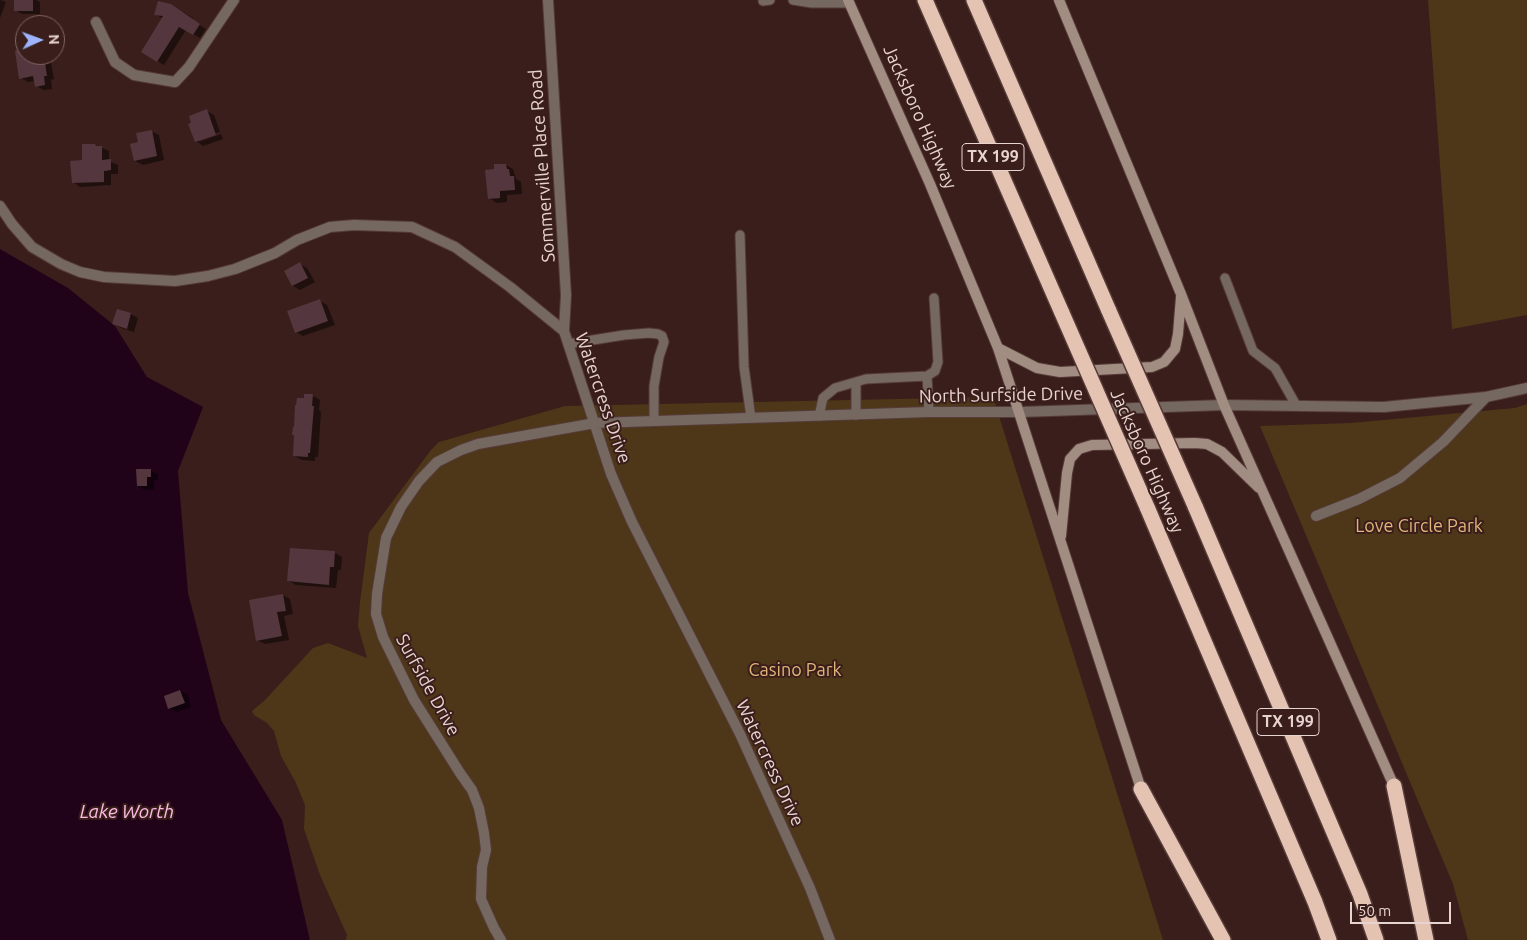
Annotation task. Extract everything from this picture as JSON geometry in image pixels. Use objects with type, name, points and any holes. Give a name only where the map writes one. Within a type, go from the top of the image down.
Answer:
[{"type":"highway","name":"Jacksboro Highway","points":[[925,0],[1147,507],[1311,893],[1329,940]]},
{"type":"highway","name":"Jacksboro Highway","points":[[974,0],[1195,506],[1352,876],[1376,940]]},
{"type":"highway","points":[[1394,786],[1426,940]]},
{"type":"highway","points":[[1141,789],[1223,940]]},
{"type":"main road","points":[[1059,0],[1181,294],[1224,405],[1394,786]]},
{"type":"main road","name":"Jacksboro Highway","points":[[849,2],[930,184],[998,348],[1141,789]]},
{"type":"main road","points":[[998,348],[1037,368],[1060,372],[1152,367],[1164,362],[1175,349],[1181,294]]},
{"type":"main road","points":[[1061,540],[1070,459],[1080,449],[1092,445],[1207,444],[1222,452],[1263,493]]},
{"type":"street","points":[[96,22],[115,62],[134,75],[175,82],[189,67],[234,0]]},
{"type":"street","name":"Sommerville Place Road","points":[[548,0],[566,295],[564,331]]},
{"type":"street","name":"Watercress Drive","points":[[0,206],[12,224],[32,247],[61,264],[80,272],[104,277],[175,281],[208,276],[235,269],[275,253],[297,240],[330,228],[362,225],[412,227],[454,247],[510,287],[564,331],[611,474],[632,522],[740,734],[810,888],[830,940]]},
{"type":"street","name":"North Surfside Drive","points":[[595,423],[1224,405],[1384,407],[1486,397],[1527,388]]},
{"type":"street","points":[[1316,516],[1359,499],[1400,478],[1443,442],[1486,397]]},
{"type":"street","name":"Surfside Drive","points":[[501,940],[481,899],[482,867],[486,850],[479,808],[472,790],[414,700],[383,637],[376,614],[377,594],[386,538],[405,501],[418,481],[438,462],[461,450],[478,444],[595,423]]},
{"type":"lane","points":[[794,0],[812,3],[849,2]]},
{"type":"lane","points":[[740,235],[744,367],[751,418]]},
{"type":"lane","points":[[1225,278],[1253,351],[1276,368],[1296,405]]},
{"type":"lane","points":[[819,416],[823,398],[835,388],[866,379],[927,376],[934,371],[938,362],[934,298]]},
{"type":"lane","points":[[568,344],[641,333],[662,336],[664,342],[659,357],[654,386],[654,421]]},
{"type":"lane","points":[[927,376],[928,412]]},
{"type":"lane","points":[[856,382],[856,415]]},
{"type":"green space","points":[[1428,0],[1527,0],[1527,315],[1452,329]]},
{"type":"green space","name":"Casino Park","points":[[993,397],[1163,940],[346,940],[347,935],[320,875],[304,829],[305,805],[295,781],[281,756],[274,731],[267,723],[254,715],[252,711],[265,700],[313,648],[328,643],[367,658],[358,626],[369,533],[439,442],[565,406]]},
{"type":"green space","name":"Love Circle Park","points":[[1527,404],[1527,940],[1468,940],[1453,884],[1260,426],[1351,423],[1515,408]]},
{"type":"water","name":"Lake Worth","points":[[0,249],[68,288],[115,326],[147,377],[203,407],[178,471],[188,593],[221,720],[282,820],[310,940],[0,940]]},
{"type":"building","points":[[14,0],[33,0],[33,11],[14,11]]},
{"type":"building","points":[[158,1],[171,4],[200,24],[193,35],[179,27],[157,62],[141,52],[163,16],[154,15]]},
{"type":"building","points":[[17,65],[45,65],[47,76],[44,76],[45,85],[35,87],[33,76],[19,79]]},
{"type":"building","points":[[207,109],[216,135],[195,142],[188,124],[191,123],[189,116]]},
{"type":"building","points":[[152,130],[157,156],[134,161],[130,144],[138,142],[136,133]]},
{"type":"building","points":[[82,144],[102,146],[102,160],[111,159],[111,170],[104,171],[104,182],[72,183],[70,161],[82,160]]},
{"type":"building","points":[[494,164],[506,164],[510,176],[514,176],[515,190],[500,191],[500,198],[488,199],[485,170],[494,169]]},
{"type":"building","points":[[300,262],[308,278],[292,286],[284,271]]},
{"type":"building","points":[[320,299],[328,321],[295,333],[287,311]]},
{"type":"building","points":[[117,309],[131,313],[127,329],[112,324]]},
{"type":"building","points":[[304,394],[313,394],[312,406],[314,406],[310,453],[308,453],[308,457],[293,456],[294,435],[292,435],[295,405],[297,398],[304,398]]},
{"type":"building","points":[[136,469],[151,469],[151,477],[147,477],[147,486],[137,486]]},
{"type":"building","points":[[290,548],[335,551],[334,567],[330,567],[329,585],[287,581]]},
{"type":"building","points":[[283,594],[286,611],[277,612],[282,636],[256,641],[249,600]]},
{"type":"building","points":[[180,690],[185,703],[168,709],[164,696]]}]
